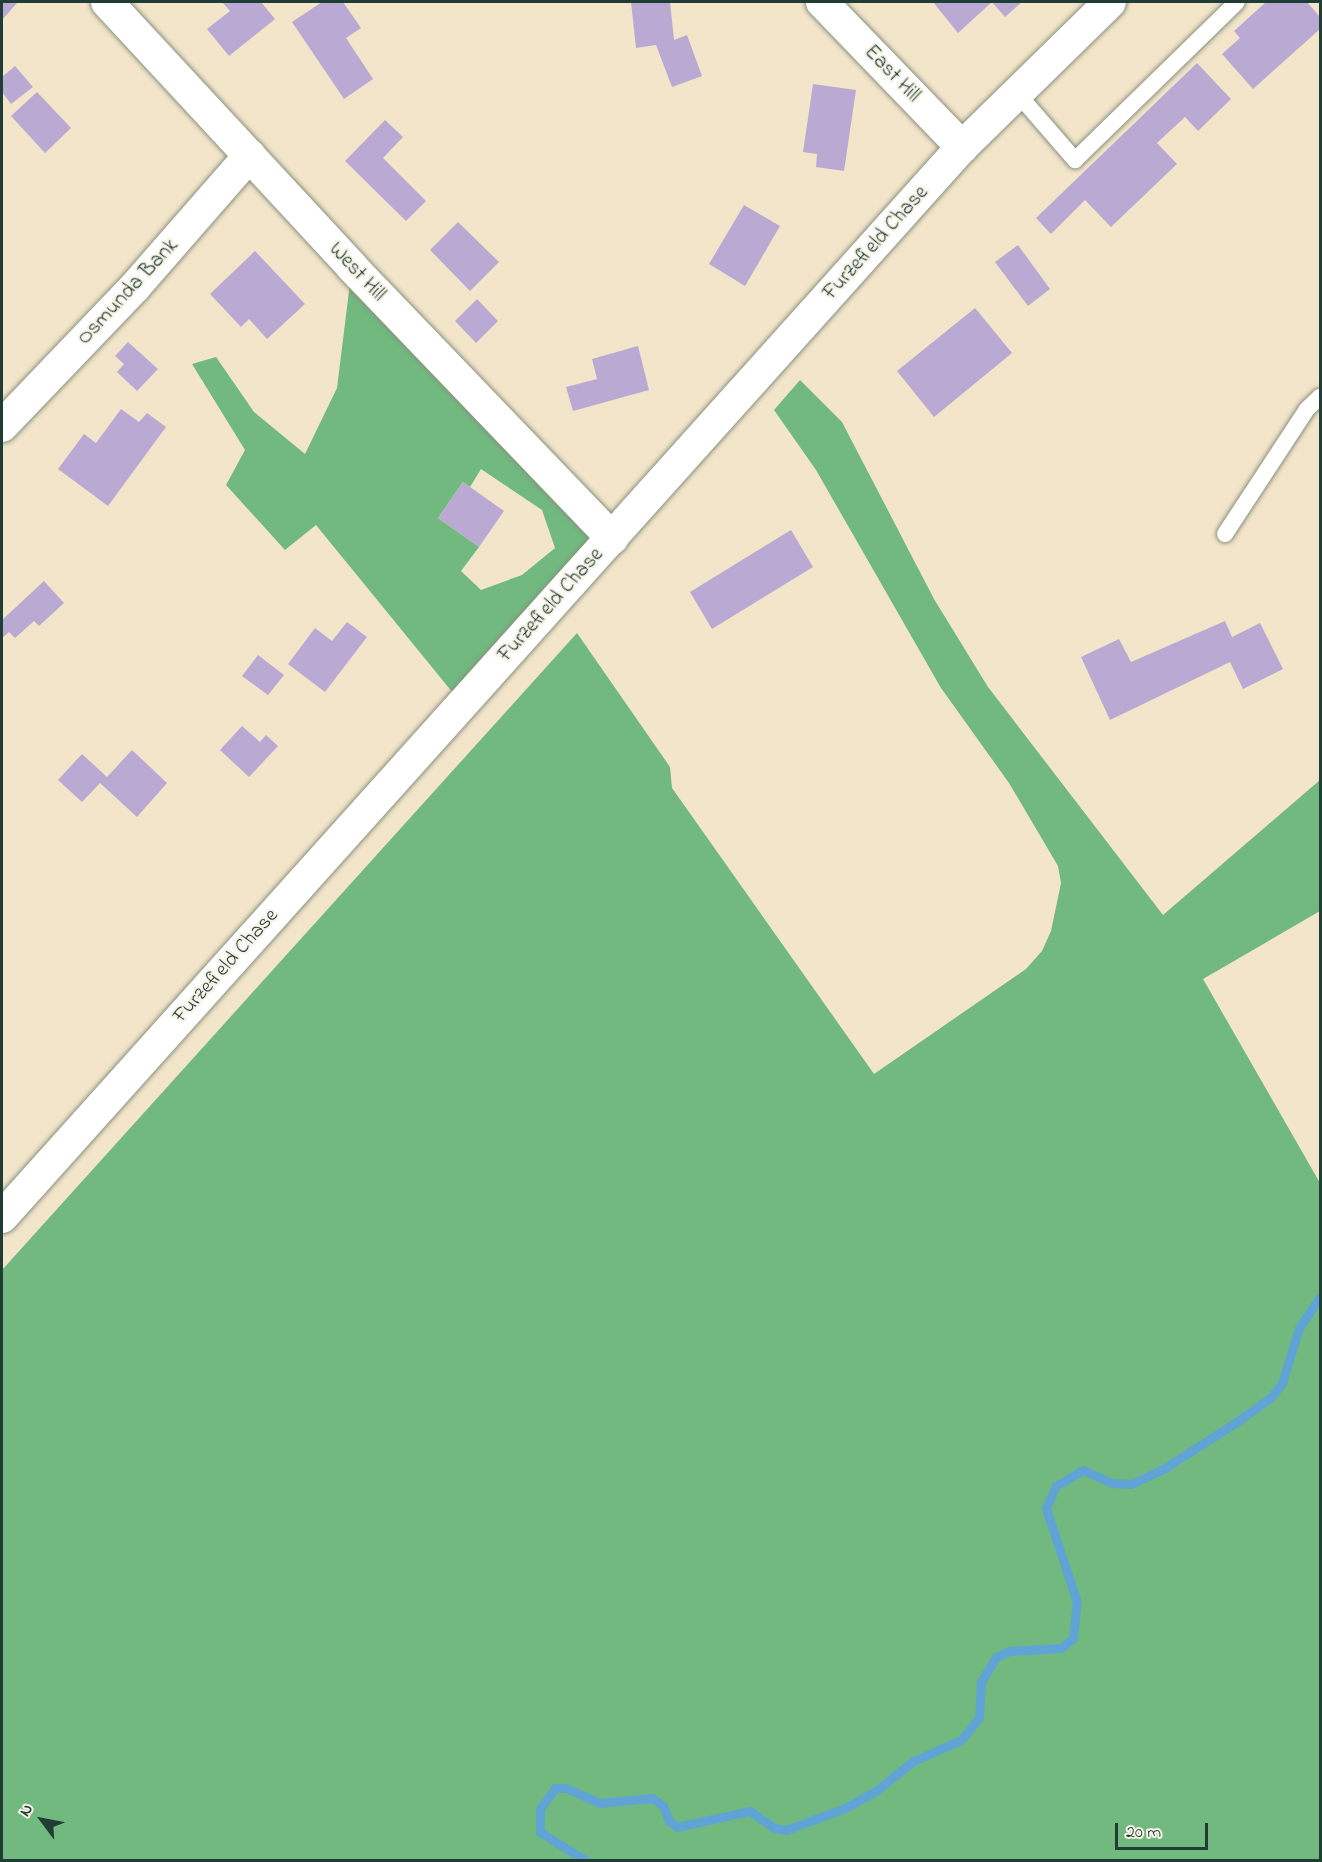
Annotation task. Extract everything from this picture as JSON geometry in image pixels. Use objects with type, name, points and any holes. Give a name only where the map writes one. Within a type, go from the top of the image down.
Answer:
[{"type":"street","name":"West Hill","points":[[107,2],[612,538]]},
{"type":"street","name":"East Hill","points":[[822,2],[962,147]]},
{"type":"street","name":"Furzefield Chase","points":[[2,1217],[962,147],[1110,2]]},
{"type":"street","name":"Osmunda Bank","points":[[2,426],[134,288],[250,156]]},
{"type":"lane","points":[[1017,93],[1075,160],[1237,2]]},
{"type":"lane","points":[[1225,534],[1307,409],[1320,397]]},
{"type":"green space","points":[[352,267],[612,538],[462,704],[316,525],[285,550],[226,485],[245,450],[192,364],[216,357],[254,412],[305,454],[337,388]],"holes":[[[481,469],[542,510],[555,548],[522,575],[481,590],[461,571],[479,547],[438,518],[463,482],[470,487]]]},
{"type":"green space","points":[[800,380],[842,422],[934,599],[988,687],[1163,915],[1320,780],[1320,911],[1203,979],[1320,1183],[1320,1860],[2,1860],[2,1270],[577,633],[670,767],[672,788],[874,1074],[1026,969],[1042,951],[1051,931],[1061,883],[1058,866],[1009,783],[941,688],[816,470],[774,410]]},
{"type":"building","points":[[2,2],[17,3],[2,20]]},
{"type":"building","points":[[222,2],[261,2],[275,19],[229,56],[207,29],[230,11]]},
{"type":"building","points":[[322,2],[343,2],[361,28],[346,38],[373,79],[344,99],[292,22]]},
{"type":"building","points":[[631,2],[670,2],[674,40],[687,35],[702,76],[672,87],[656,45],[636,48]]},
{"type":"building","points":[[933,2],[992,2],[958,33]]},
{"type":"building","points":[[992,2],[1022,2],[1005,17]]},
{"type":"building","points":[[1266,2],[1307,2],[1320,17],[1320,29],[1253,89],[1222,54],[1240,38],[1234,31]]},
{"type":"building","points":[[1197,63],[1231,99],[1198,131],[1185,117],[1157,143],[1177,164],[1111,227],[1085,200],[1051,234],[1036,218]]},
{"type":"building","points":[[15,66],[33,87],[11,104],[2,92],[2,77]]},
{"type":"building","points":[[813,84],[856,90],[844,171],[816,167],[817,154],[803,152]]},
{"type":"building","points":[[37,92],[71,128],[45,153],[11,116]]},
{"type":"building","points":[[385,120],[403,137],[383,158],[426,201],[406,221],[345,161]]},
{"type":"building","points":[[744,205],[780,226],[745,286],[709,264]]},
{"type":"building","points":[[458,222],[499,262],[470,291],[430,250]]},
{"type":"building","points":[[1018,245],[1050,289],[1028,306],[995,262]]},
{"type":"building","points":[[255,251],[305,304],[267,339],[249,319],[241,327],[210,294]]},
{"type":"building","points":[[477,299],[498,321],[476,343],[455,321]]},
{"type":"building","points":[[975,308],[1012,353],[934,417],[897,371]]},
{"type":"building","points":[[128,342],[158,369],[137,391],[117,372],[124,364],[115,356]]},
{"type":"building","points":[[638,346],[649,390],[573,411],[566,387],[597,379],[592,359]]},
{"type":"building","points":[[121,409],[139,422],[147,413],[166,427],[108,506],[58,469],[84,434],[96,443]]},
{"type":"building","points":[[463,482],[504,511],[479,547],[438,518]]},
{"type":"building","points":[[791,530],[813,567],[712,629],[690,592]]},
{"type":"building","points":[[44,581],[64,603],[39,626],[34,621],[15,638],[9,632],[2,638],[2,620]]},
{"type":"building","points":[[1225,621],[1232,637],[1260,623],[1283,669],[1243,689],[1230,662],[1110,720],[1081,657],[1119,639],[1131,662]]},
{"type":"building","points":[[347,622],[367,637],[325,692],[288,664],[315,628],[332,641]]},
{"type":"building","points":[[258,655],[284,675],[268,695],[242,676]]},
{"type":"building","points":[[242,726],[260,742],[266,735],[278,746],[249,777],[220,750]]},
{"type":"building","points":[[132,750],[167,783],[137,817],[100,783],[82,802],[58,780],[82,754],[107,777]]},
{"type":"waterway","points":[[585,1860],[540,1832],[540,1809],[555,1788],[566,1788],[599,1803],[652,1798],[663,1806],[669,1821],[677,1827],[750,1811],[774,1828],[786,1830],[845,1808],[876,1791],[913,1761],[961,1740],[979,1718],[981,1682],[996,1657],[1009,1651],[1061,1648],[1073,1638],[1077,1602],[1046,1508],[1056,1486],[1083,1470],[1112,1483],[1131,1484],[1165,1468],[1238,1421],[1270,1398],[1282,1383],[1299,1328],[1320,1297]]}]
